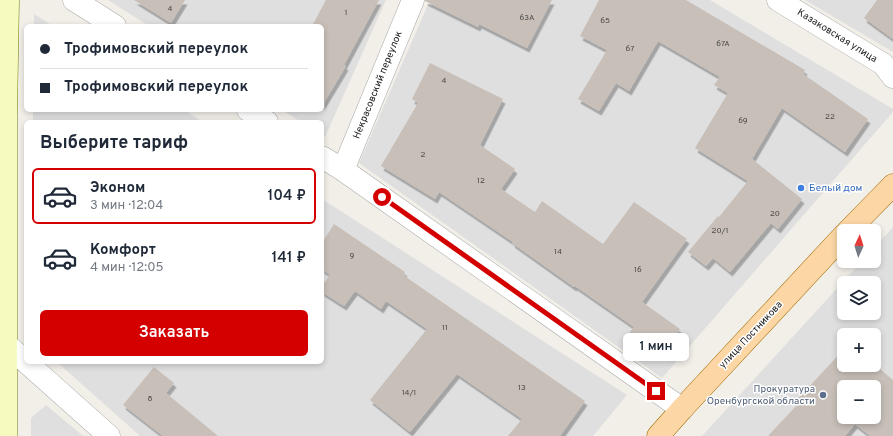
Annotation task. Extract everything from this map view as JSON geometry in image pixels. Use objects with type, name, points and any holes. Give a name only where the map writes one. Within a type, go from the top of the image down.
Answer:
[{"type":"main road","points":[[6,436],[3,345],[3,116],[8,0]]},
{"type":"main road","points":[[855,224],[893,185]]},
{"type":"main road","name":"улица Постникова","points":[[658,436],[837,243]]},
{"type":"street","points":[[74,0],[112,24]]},
{"type":"street","name":"Некрасовский переулок","points":[[343,170],[413,0]]},
{"type":"street","name":"Казаковская улица","points":[[778,0],[882,64],[893,77]]},
{"type":"street","points":[[251,112],[264,120]]},
{"type":"street","points":[[324,158],[343,170],[682,409]]},
{"type":"street","points":[[3,345],[24,363]]},
{"type":"street","points":[[25,364],[109,436]]},
{"type":"shaded area","points":[[108,0],[386,0],[325,137],[324,120],[298,120],[285,112],[324,112],[324,24],[146,24]]},
{"type":"shaded area","points":[[430,0],[710,0],[893,109],[893,112],[662,378],[359,163]]},
{"type":"shaded area","points":[[805,0],[893,0],[893,52]]},
{"type":"shaded area","points":[[34,14],[50,24],[34,24]]},
{"type":"shaded area","points":[[33,112],[187,112],[200,120],[33,120]]},
{"type":"shaded area","points":[[324,200],[627,395],[593,436],[140,436],[59,364],[324,364]]},
{"type":"shaded area","points":[[893,227],[893,436],[702,436],[837,288],[837,320],[881,320],[881,276],[848,276],[856,268],[881,268],[881,240]]},
{"type":"shaded area","points":[[46,405],[83,436],[31,436],[31,418]]},
{"type":"building","points":[[134,0],[185,0],[171,23]]},
{"type":"building","points":[[326,0],[379,0],[344,65],[346,66],[324,103],[324,24],[313,24]]},
{"type":"building","points":[[425,0],[552,0],[527,48],[479,24],[478,27]]},
{"type":"building","points":[[599,0],[686,0],[805,70],[803,74],[868,119],[845,152],[782,108],[752,159],[802,199],[778,229],[771,223],[730,272],[713,258],[706,266],[688,252],[748,181],[695,148],[728,93],[714,85],[720,77],[658,41],[629,91],[616,83],[599,111],[578,99],[607,50],[580,36]]},
{"type":"building","points":[[877,0],[893,0],[893,39],[864,18]]},
{"type":"building","points":[[430,63],[503,99],[480,145],[515,169],[501,189],[535,212],[542,201],[603,244],[634,202],[687,239],[642,302],[680,329],[660,355],[629,333],[634,327],[575,286],[574,287],[512,243],[513,242],[439,192],[435,199],[381,166],[418,103],[412,99]]},
{"type":"building","points":[[334,224],[405,272],[403,275],[585,401],[560,436],[508,436],[522,419],[457,374],[410,432],[370,400],[427,329],[386,301],[381,309],[355,291],[344,306],[324,293],[324,283],[330,275],[324,270],[324,240]]},
{"type":"building","name":"Прокуратура Оренбургской области","points":[[837,357],[837,372],[881,372],[881,370],[893,380],[893,436],[870,436],[855,424],[845,436],[768,436],[797,405],[794,403]]},
{"type":"building","points":[[154,367],[174,383],[166,393],[218,436],[163,436],[123,405]]},
{"type":"place","name":"Белый дом","points":[[801,188]]},
{"type":"place","name":"Прокуратура Оренбургской области","points":[[823,395]]},
{"type":"route","points":[[382,197],[656,391]]}]
